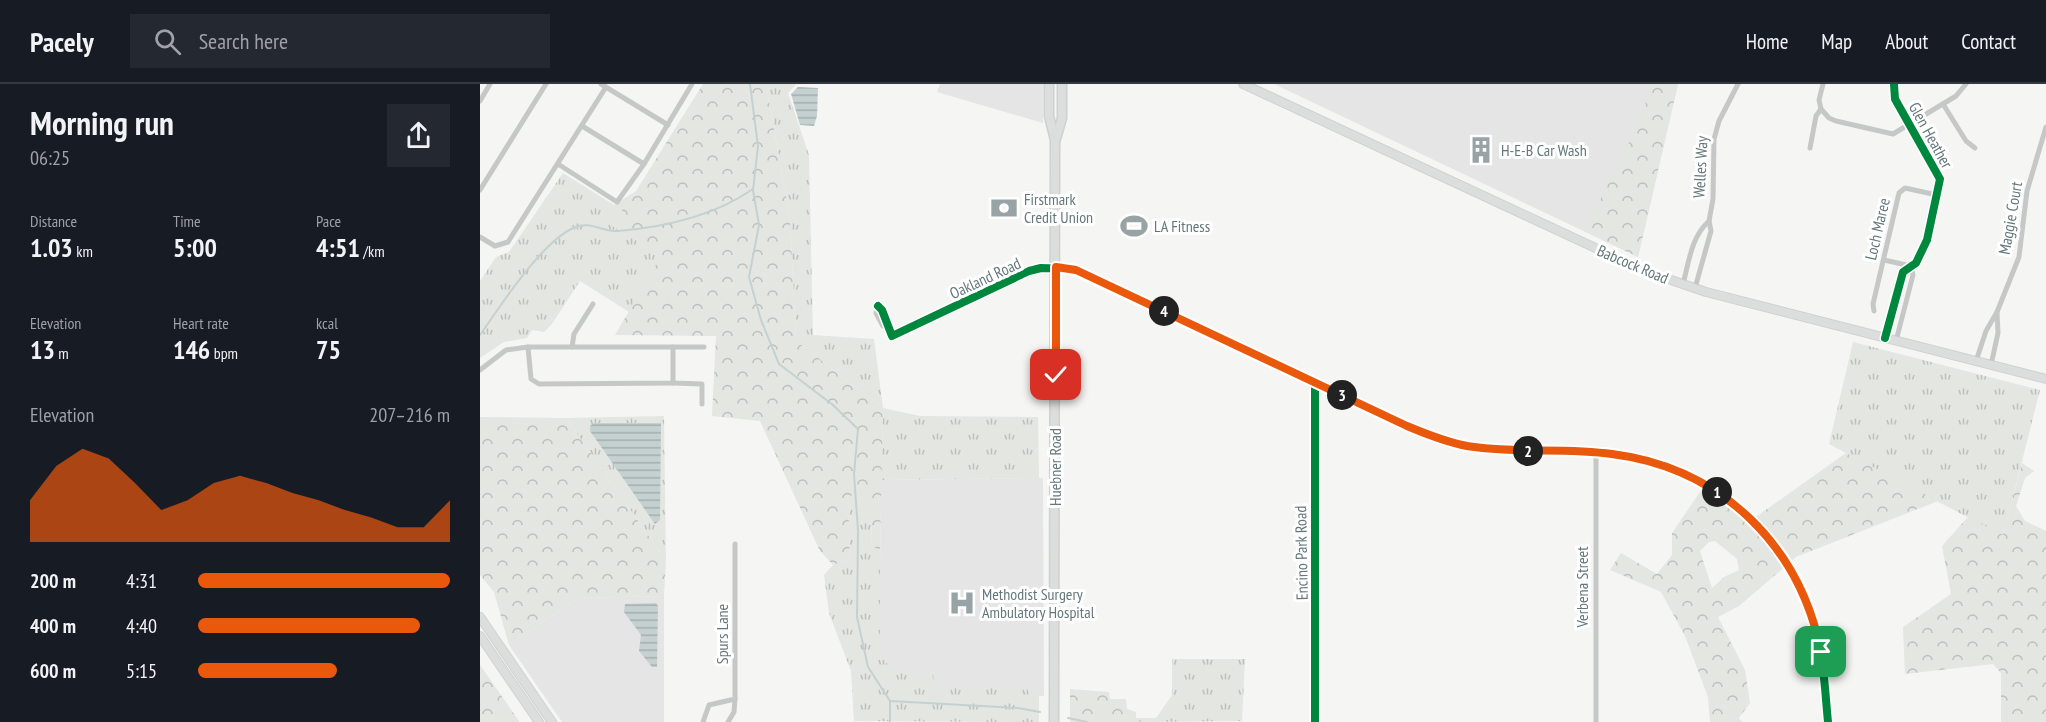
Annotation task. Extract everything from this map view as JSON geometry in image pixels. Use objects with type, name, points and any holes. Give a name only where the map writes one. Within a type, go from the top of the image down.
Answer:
[{"type":"main road","name":"Huebner Road","points":[[1049,84],[1049,116],[1055,140],[1056,267],[1054,722]]},
{"type":"main road","name":"Huebner Road","points":[[1055,140],[1062,118],[1062,84]]},
{"type":"main road","name":"Babcock Road","points":[[1243,84],[1622,261],[1683,284],[2046,379]]},
{"type":"main road","points":[[480,617],[549,721]]},
{"type":"main road","points":[[480,636],[539,722]]},
{"type":"street","points":[[480,101],[490,84]]},
{"type":"street","points":[[480,190],[546,84]]},
{"type":"street","points":[[558,164],[617,202],[644,164],[691,84]]},
{"type":"street","name":"Welles Way","points":[[1695,288],[1711,231],[1709,221],[1713,199],[1714,140],[1719,121],[1738,84]]},
{"type":"street","points":[[1823,84],[1819,100],[1821,109],[1829,118],[1887,134],[1910,124],[1959,94],[1966,84]]},
{"type":"street","name":"Glen Heather","points":[[1885,338],[1903,272],[1911,266],[1924,248],[1938,195],[1940,174],[1895,99],[1894,84]]},
{"type":"street","points":[[480,237],[495,246],[508,242],[582,126],[604,85],[668,125]]},
{"type":"street","points":[[1943,104],[1966,141],[1976,148]]},
{"type":"street","points":[[1810,148],[1816,116],[1821,109]]},
{"type":"street","points":[[582,126],[644,164]]},
{"type":"street","name":"Maggie Court","points":[[1976,361],[1986,331],[1997,312],[2019,257],[2027,191],[2046,127]]},
{"type":"street","name":"Loch Maree","points":[[1874,311],[1873,304],[1902,190],[1914,189],[1938,195]]},
{"type":"street","name":"Welles Way","points":[[1683,284],[1694,242],[1701,228],[1709,221]]},
{"type":"street","points":[[1884,260],[1911,266]]},
{"type":"street","name":"Glen Heather","points":[[1896,341],[1913,275],[1911,266]]},
{"type":"street","name":"Oakland Road","points":[[888,328],[892,336],[1029,271],[1056,267],[1076,270],[1407,426],[1464,445],[1506,450],[1596,452],[1640,459],[1698,481],[1735,506],[1770,538],[1797,579],[1809,607],[1821,652],[1828,722]]},
{"type":"street","points":[[572,347],[574,334],[593,304]]},
{"type":"street","name":"Maggie Court","points":[[1990,365],[1998,333],[1997,312]]},
{"type":"street","points":[[528,347],[531,379],[539,384],[702,384],[702,404]]},
{"type":"street","points":[[480,370],[506,350],[528,347],[704,347]]},
{"type":"street","points":[[673,347],[673,383]]},
{"type":"street","name":"Encino Park Road","points":[[1315,383],[1315,722]]},
{"type":"street","name":"Verbena Street","points":[[1596,452],[1596,722]]},
{"type":"street","name":"Spurs Lane","points":[[728,722],[734,712],[735,699],[735,544]]},
{"type":"street","points":[[703,722],[709,705],[735,699]]},
{"type":"shaded area","points":[[940,84],[1043,84],[1043,123],[937,92]]},
{"type":"shaded area","points":[[1274,84],[1678,84],[1638,257]]},
{"type":"shaded area","points":[[798,87],[818,88],[817,116],[814,126],[800,125],[791,94]]},
{"type":"shaded area","points":[[594,423],[661,423],[660,520],[655,524],[590,431],[590,426]]},
{"type":"shaded area","name":"Methodist Surgery Ambulatory Hospital","points":[[1043,478],[1044,696],[936,696],[912,692],[879,657],[881,480]]},
{"type":"shaded area","points":[[664,596],[664,722],[562,722],[509,645],[578,598]]},
{"type":"shaded area","points":[[656,603],[658,606],[657,667],[652,667],[639,651],[641,635],[624,612],[625,604]]},
{"type":"green space","points":[[703,84],[766,84],[790,219],[796,341],[883,408],[880,550],[872,547],[871,514],[864,504],[858,505],[856,492],[848,498],[850,559],[833,565],[820,551],[760,421],[712,416],[716,336],[615,335],[661,256],[611,225],[636,191]]},
{"type":"green space","points":[[766,84],[796,84],[788,93],[809,155],[813,335],[874,339],[883,408],[796,341],[790,219]]},
{"type":"green space","points":[[1650,84],[1678,84],[1638,257],[1584,231],[1643,115]]},
{"type":"green space","points":[[563,173],[614,205],[636,191],[611,225],[662,256],[629,312],[580,281],[552,324],[544,332],[532,330],[527,338],[504,342],[480,358],[480,281],[496,257],[509,252]]},
{"type":"green space","points":[[1853,342],[2040,390],[2003,536],[1829,444]]},
{"type":"green space","points":[[883,408],[920,416],[1038,417],[1039,478],[881,480]]},
{"type":"green space","points":[[664,416],[666,561],[566,418]]},
{"type":"green space","points":[[480,417],[566,418],[666,561],[664,596],[578,598],[509,645],[494,592],[480,575]]},
{"type":"green space","points":[[1846,453],[1938,501],[1796,557],[1739,606],[1718,617],[1745,670],[1750,703],[1739,718],[1742,722],[1710,722],[1708,697],[1685,636],[1661,592],[1610,570],[1621,553],[1657,574],[1672,555],[1672,533],[1704,486],[1750,521]],"holes":[[[1715,541],[1737,559],[1739,570],[1724,577],[1712,588],[1700,551],[1709,542]]]},
{"type":"green space","points":[[2022,463],[2034,471],[2025,478],[2016,506],[2025,521],[2046,531],[2046,722],[2001,722],[2001,673],[1993,664],[1905,674],[1903,627],[1951,594],[1942,546],[1968,517],[2003,535]]},
{"type":"green space","points":[[856,491],[871,514],[872,547],[880,550],[880,657],[894,670],[933,675],[935,685],[940,688],[1026,687],[1030,695],[1039,696],[1039,722],[854,721],[851,671],[829,613],[824,575],[833,565],[850,559],[848,498]]},
{"type":"green space","points":[[1172,659],[1245,659],[1242,721],[1140,722],[1136,718],[1156,718],[1172,695]]},
{"type":"green space","points":[[480,665],[519,721],[519,722],[480,722]]},
{"type":"green space","points":[[1070,689],[1109,692],[1110,699],[1126,699],[1127,709],[1136,712],[1136,718],[1140,722],[1070,722]]},
{"type":"waterway","points":[[750,84],[758,146],[753,190],[759,225],[749,277],[761,320],[779,364],[833,405],[858,429],[854,474],[858,530],[857,617],[868,667],[890,701],[1018,708],[1040,712]]},
{"type":"waterway","points":[[480,335],[535,261],[548,247],[573,228],[585,225],[618,231],[654,227],[706,213],[753,189]]},
{"type":"waterway","points":[[890,701],[890,722]]},
{"type":"waterway","points":[[1068,718],[1087,722]]},
{"type":"cycle path","points":[[1885,338],[1903,272],[1916,263],[1927,240],[1940,179],[1895,99],[1894,84]]},
{"type":"cycle path","points":[[878,306],[882,310],[892,336],[1029,271],[1041,268],[1071,269],[1436,438],[1485,448],[1613,454],[1649,461],[1682,474],[1714,491],[1742,512],[1767,537],[1789,566],[1805,597],[1817,632],[1823,665],[1828,722]]},
{"type":"cycle path","points":[[1315,383],[1315,722]]},
{"type":"place","name":"H-E-B Car Wash","points":[[1481,150]]},
{"type":"place","name":"Firstmark Credit Union","points":[[1004,208]]},
{"type":"place","name":"LA Fitness","points":[[1134,226]]},
{"type":"place","name":"Methodist Surgery Ambulatory Hospital","points":[[962,603]]},
{"type":"route","points":[[1056,375],[1056,267],[1076,270],[1431,436],[1482,448],[1596,452],[1661,465],[1682,473],[1717,492],[1770,538],[1797,579],[1809,607],[1821,652]]}]
